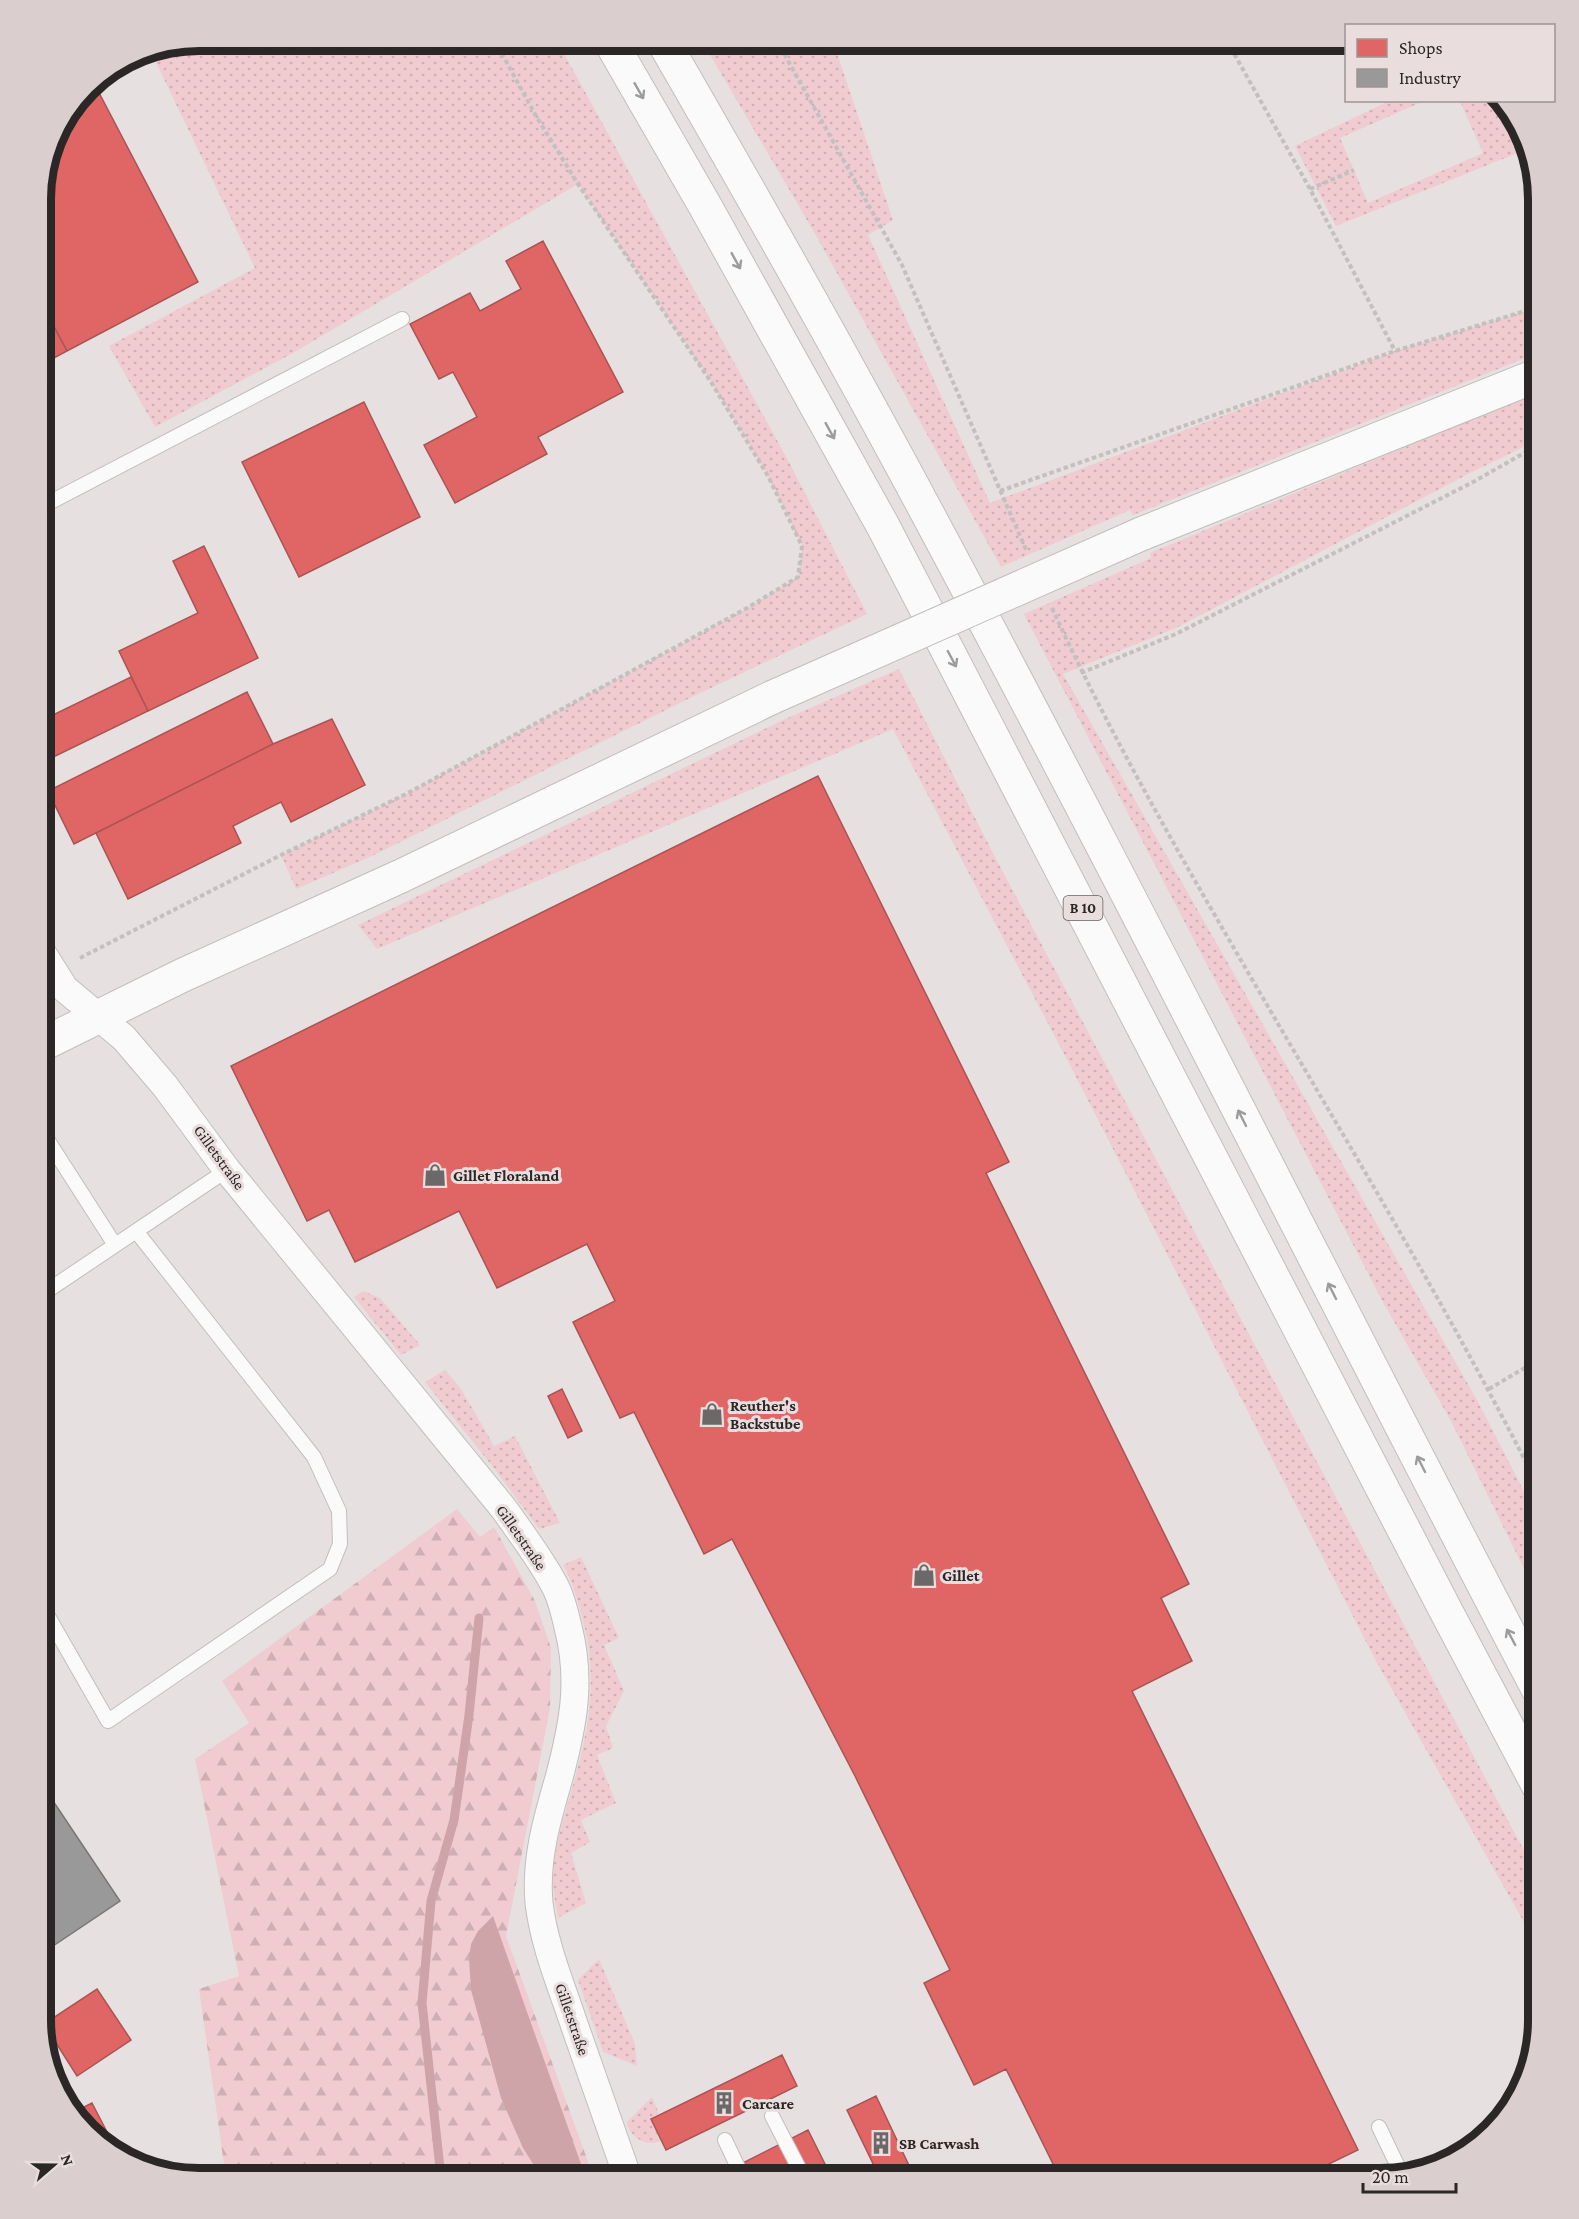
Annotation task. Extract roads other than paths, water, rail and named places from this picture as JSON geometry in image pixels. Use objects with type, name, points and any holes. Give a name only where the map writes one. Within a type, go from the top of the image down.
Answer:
[{"type":"main road","name":"B 10","points":[[616,51],[704,204],[883,526],[1440,1601],[1528,1765]]},
{"type":"main road","name":"B 10","points":[[669,51],[744,180],[922,503],[1079,799],[1528,1668]]},
{"type":"main road","points":[[51,1040],[158,987],[400,876],[773,697],[1141,534],[1528,379]]},
{"type":"street","name":"Gilletstraße","points":[[51,967],[65,989],[124,1038],[165,1086],[197,1126],[227,1170],[504,1509],[538,1557],[557,1590],[572,1643],[576,1698],[570,1735],[544,1832],[538,1882],[539,1901],[542,1923],[554,1965],[625,2168]]},
{"type":"lane","points":[[51,502],[402,319]]},
{"type":"lane","points":[[51,1145],[115,1245]]},
{"type":"lane","points":[[51,1288],[227,1170]]},
{"type":"lane","points":[[51,1624],[108,1721],[330,1569],[339,1544],[339,1511],[314,1457],[136,1231]]},
{"type":"lane","points":[[772,2116],[799,2168]]},
{"type":"lane","points":[[1378,2127],[1398,2167]]},
{"type":"lane","points":[[725,2140],[738,2168]]},
{"type":"waterway","points":[[440,2168],[422,2003],[431,1901],[454,1820],[469,1715],[479,1618]]},
{"type":"place","name":"Gillet Floraland","points":[[435,1175]]},
{"type":"place","name":"Reuther's Backstube","points":[[712,1414]]},
{"type":"place","name":"Gillet","points":[[924,1575]]},
{"type":"place","name":"Carcare","points":[[724,2103]]},
{"type":"place","name":"SB Carwash","points":[[881,2143]]}]
